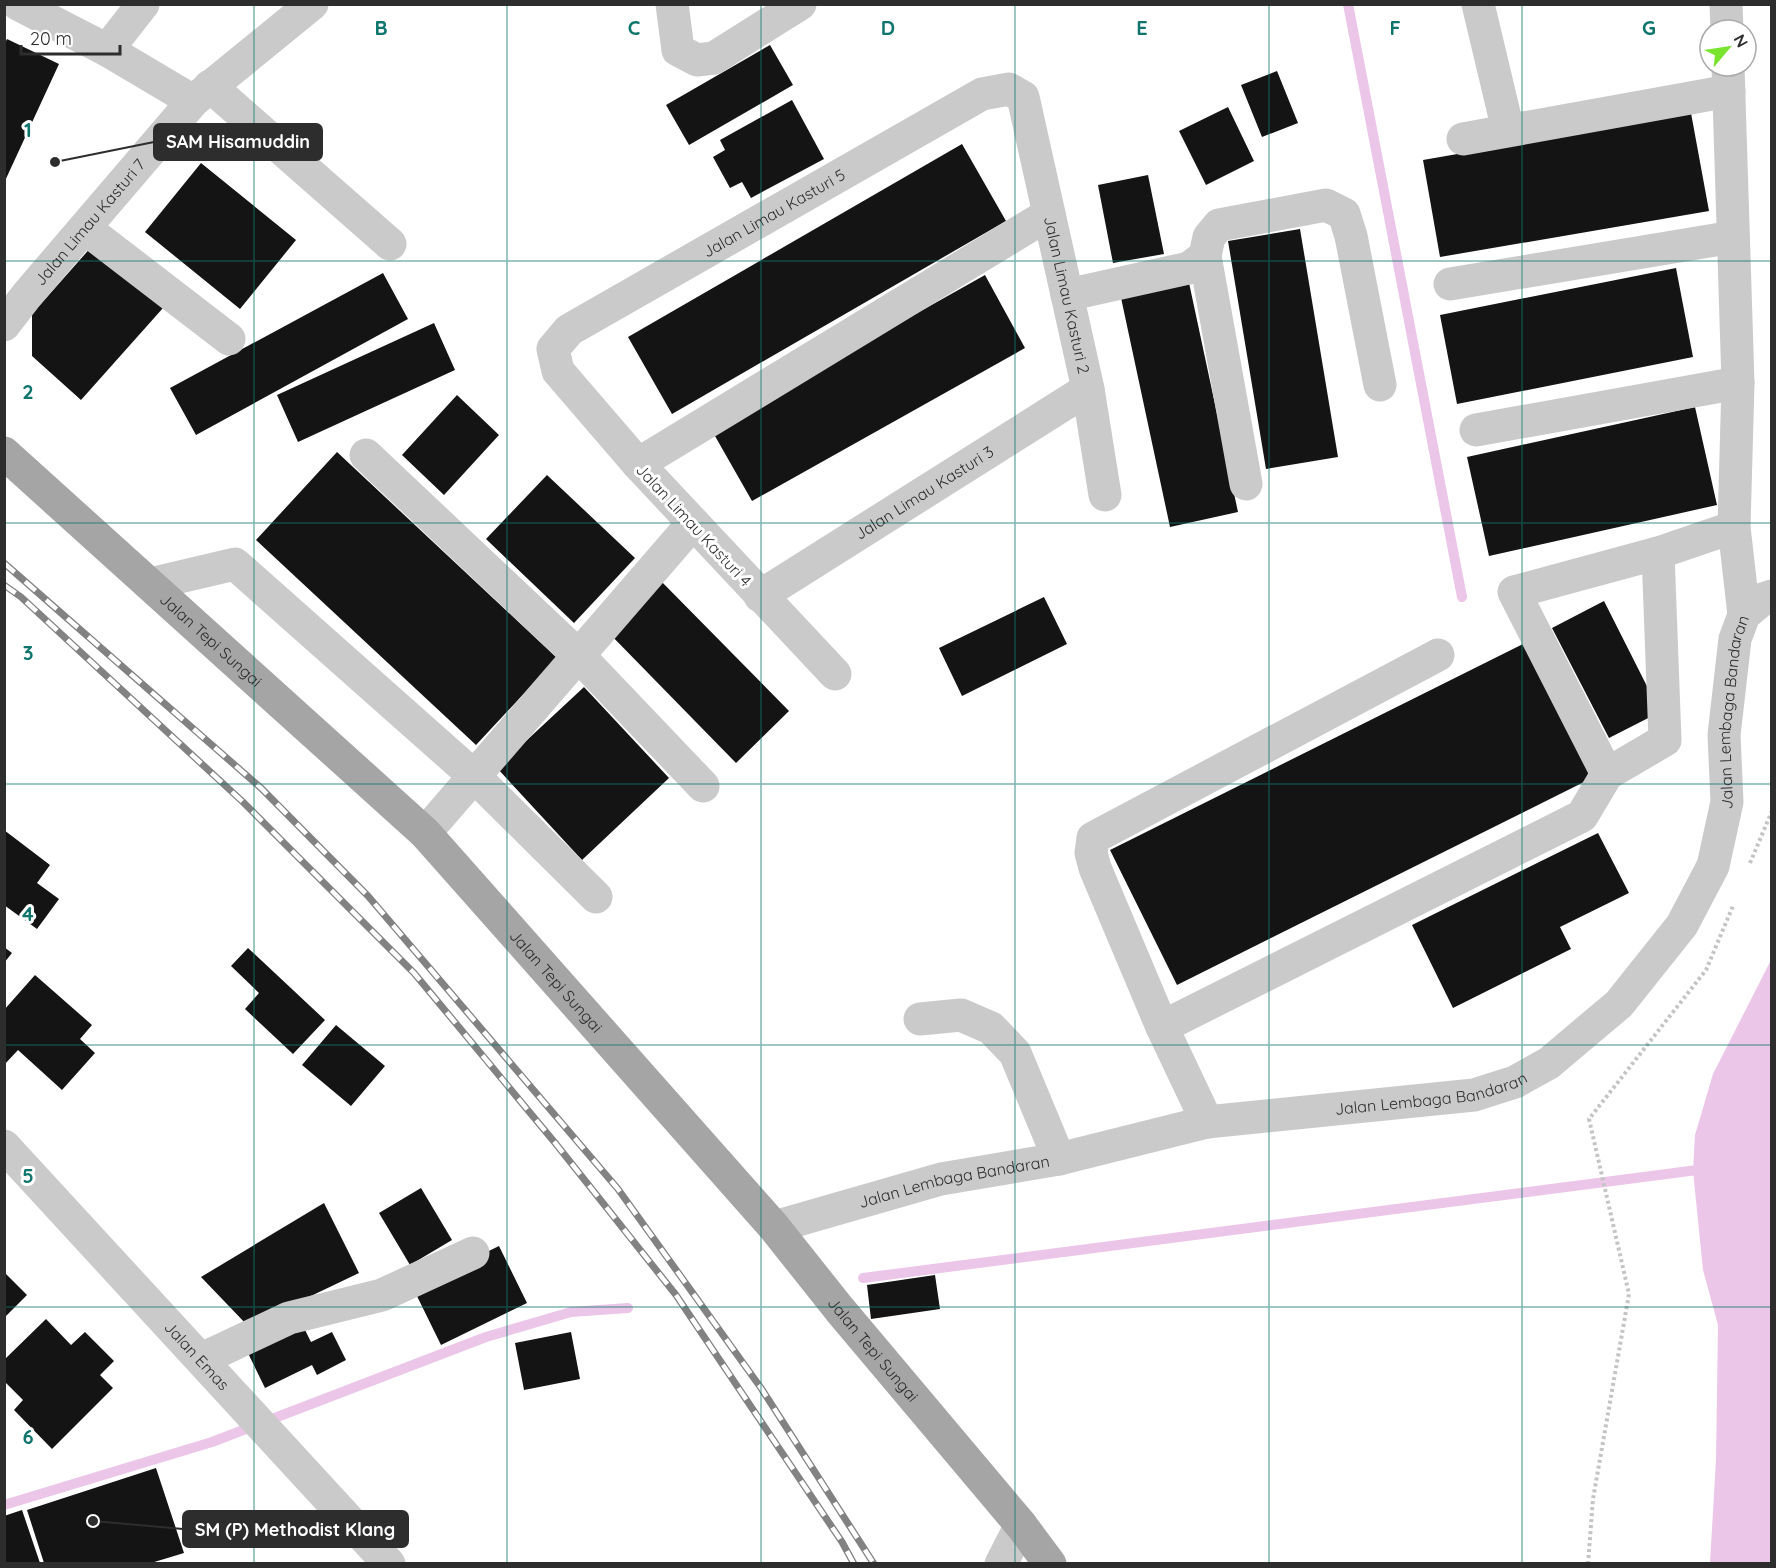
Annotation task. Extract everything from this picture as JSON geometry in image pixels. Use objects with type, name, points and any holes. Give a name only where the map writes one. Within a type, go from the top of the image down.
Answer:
[{"type":"main road","name":"Jalan Tepi Sungai","points":[[4,453],[425,833],[774,1227],[1050,1563]]},
{"type":"street","points":[[18,4],[107,50],[202,94],[390,244]]},
{"type":"street","points":[[107,50],[143,4]]},
{"type":"street","name":"Jalan Limau Kasturi 7","points":[[4,325],[27,295],[202,94],[312,4]]},
{"type":"street","points":[[672,4],[678,50],[697,60],[714,58],[800,4]]},
{"type":"street","points":[[1478,4],[1509,130]]},
{"type":"street","points":[[1463,139],[1728,79],[1738,384],[1734,527],[1744,615]]},
{"type":"street","name":"Jalan Limau Kasturi 5","points":[[558,371],[553,349],[569,330],[982,94],[1009,89],[1023,97]]},
{"type":"street","name":"Jalan Limau Kasturi 2","points":[[1023,97],[1088,389],[1105,495]]},
{"type":"street","points":[[1246,484],[1204,256],[1209,237],[1219,225],[1326,205],[1344,214],[1351,236],[1380,385]]},
{"type":"street","points":[[638,464],[1049,214]]},
{"type":"street","points":[[86,229],[229,339]]},
{"type":"street","points":[[1450,284],[1733,237]]},
{"type":"street","points":[[1067,295],[1189,268],[1204,256]]},
{"type":"street","name":"Jalan Limau Kasturi 4","points":[[558,371],[638,464],[835,674]]},
{"type":"street","points":[[1476,430],[1738,384]]},
{"type":"street","name":"Jalan Limau Kasturi 3","points":[[760,596],[1088,389]]},
{"type":"street","points":[[366,455],[578,655],[703,786]]},
{"type":"street","points":[[425,833],[693,523]]},
{"type":"street","points":[[1607,774],[1514,592],[1658,553],[1734,527]]},
{"type":"street","points":[[1162,1027],[1582,816],[1607,774],[1665,740],[1658,553]]},
{"type":"street","points":[[150,584],[235,564],[474,776],[596,897]]},
{"type":"street","name":"Jalan Lembaga Bandaran","points":[[774,1227],[940,1179],[1059,1159],[1207,1122],[1474,1095],[1515,1082],[1549,1063],[1620,1004],[1682,925],[1713,867],[1727,802],[1724,735],[1736,639],[1744,615],[1763,599],[1772,596]]},
{"type":"street","points":[[1207,1122],[1162,1027],[1095,868],[1091,853],[1093,838],[1438,655]]},
{"type":"street","points":[[920,1019],[961,1015],[991,1028],[1014,1053],[1059,1159]]},
{"type":"street","name":"Jalan Emas","points":[[4,1146],[389,1563]]},
{"type":"street","points":[[202,1359],[289,1318],[382,1295],[473,1253]]},
{"type":"street","points":[[1001,1563],[1021,1525]]},
{"type":"path","points":[[1750,864],[1772,811]]},
{"type":"path","points":[[1588,1563],[1593,1499],[1629,1294],[1589,1119],[1706,970],[1737,896]]},
{"type":"shaded area","points":[[1771,960],[1771,1563],[1710,1563],[1716,1460],[1718,1325],[1703,1270],[1693,1171],[1695,1135],[1713,1074]]},
{"type":"building","points":[[7,39],[59,64],[4,183],[4,45]]},
{"type":"building","points":[[770,45],[793,85],[689,145],[666,105]]},
{"type":"building","points":[[1277,71],[1298,123],[1262,137],[1241,85]]},
{"type":"building","points":[[792,100],[824,159],[751,198],[742,182],[730,188],[713,157],[725,150],[720,140]]},
{"type":"building","points":[[1228,107],[1254,161],[1206,185],[1179,131]]},
{"type":"building","points":[[1691,113],[1709,211],[1440,257],[1423,160]]},
{"type":"building","points":[[962,144],[1006,221],[672,414],[628,337]]},
{"type":"building","points":[[201,163],[296,240],[240,309],[145,232]]},
{"type":"building","points":[[1148,175],[1164,254],[1113,263],[1098,185]]},
{"type":"building","points":[[1300,229],[1338,457],[1266,469],[1228,241]]},
{"type":"building","points":[[93,245],[163,308],[81,400],[32,356],[32,314]]},
{"type":"building","points":[[1676,268],[1693,357],[1457,404],[1440,315]]},
{"type":"building","points":[[383,273],[408,319],[196,435],[170,388]]},
{"type":"building","points":[[985,275],[1025,348],[752,501],[711,429]]},
{"type":"building","points":[[1188,278],[1238,512],[1170,527],[1120,293]]},
{"type":"building","points":[[434,323],[455,370],[298,442],[277,395]]},
{"type":"building","points":[[457,395],[499,435],[444,495],[402,455]]},
{"type":"building","points":[[1695,407],[1717,505],[1489,556],[1467,457]]},
{"type":"building","points":[[337,452],[557,658],[476,745],[256,540]]},
{"type":"building","points":[[547,475],[635,558],[574,623],[486,539]]},
{"type":"building","points":[[656,576],[789,711],[736,763],[604,628]]},
{"type":"building","points":[[1044,597],[1067,644],[962,696],[939,648]]},
{"type":"building","points":[[1604,601],[1660,712],[1609,738],[1552,628]]},
{"type":"building","points":[[1527,642],[1594,777],[1177,985],[1110,850]]},
{"type":"building","points":[[584,687],[669,778],[582,860],[497,768]]},
{"type":"building","points":[[4,830],[50,865],[37,883],[59,899],[37,929],[4,905]]},
{"type":"building","points":[[1598,833],[1629,893],[1560,927],[1571,949],[1453,1008],[1412,925]]},
{"type":"building","points":[[4,947],[12,953],[4,963]]},
{"type":"building","points":[[248,948],[325,1020],[293,1054],[245,1009],[259,993],[231,966]]},
{"type":"building","points":[[35,975],[92,1025],[80,1039],[95,1053],[62,1090],[18,1050],[4,1065],[4,1010]]},
{"type":"building","points":[[336,1025],[385,1066],[351,1106],[302,1065]]},
{"type":"building","points":[[421,1188],[452,1240],[410,1265],[379,1213]]},
{"type":"building","points":[[324,1203],[359,1273],[248,1326],[201,1277]]},
{"type":"building","points":[[499,1246],[527,1303],[441,1345],[413,1288]]},
{"type":"building","points":[[4,1272],[27,1295],[4,1318]]},
{"type":"building","points":[[935,1275],[940,1309],[871,1319],[867,1285]]},
{"type":"building","points":[[299,1318],[311,1342],[332,1332],[346,1360],[317,1375],[312,1365],[265,1388],[244,1345]]},
{"type":"building","points":[[46,1319],[71,1345],[85,1332],[114,1361],[100,1375],[113,1388],[52,1449],[14,1410],[23,1400],[4,1381],[4,1360]]},
{"type":"building","points":[[571,1332],[580,1379],[524,1390],[515,1343]]},
{"type":"building","points":[[156,1468],[184,1553],[151,1563],[44,1563],[27,1510]]},
{"type":"building","points":[[22,1510],[40,1563],[4,1563],[4,1516]]},
{"type":"waterway","points":[[1348,4],[1462,597]]},
{"type":"waterway","points":[[863,1278],[1705,1169]]},
{"type":"waterway","points":[[4,1505],[212,1442],[486,1337],[571,1312],[628,1308]]},
{"type":"railway","points":[[4,563],[261,788],[368,896],[618,1189],[761,1388],[874,1564]]},
{"type":"railway","points":[[4,585],[21,597],[243,802],[414,973],[556,1144],[676,1295],[842,1542],[854,1564]]},
{"type":"place","name":"SAM Hisamuddin","points":[[55,162]]},
{"type":"place","name":"SM (P) Methodist Klang","points":[[93,1521]]}]
